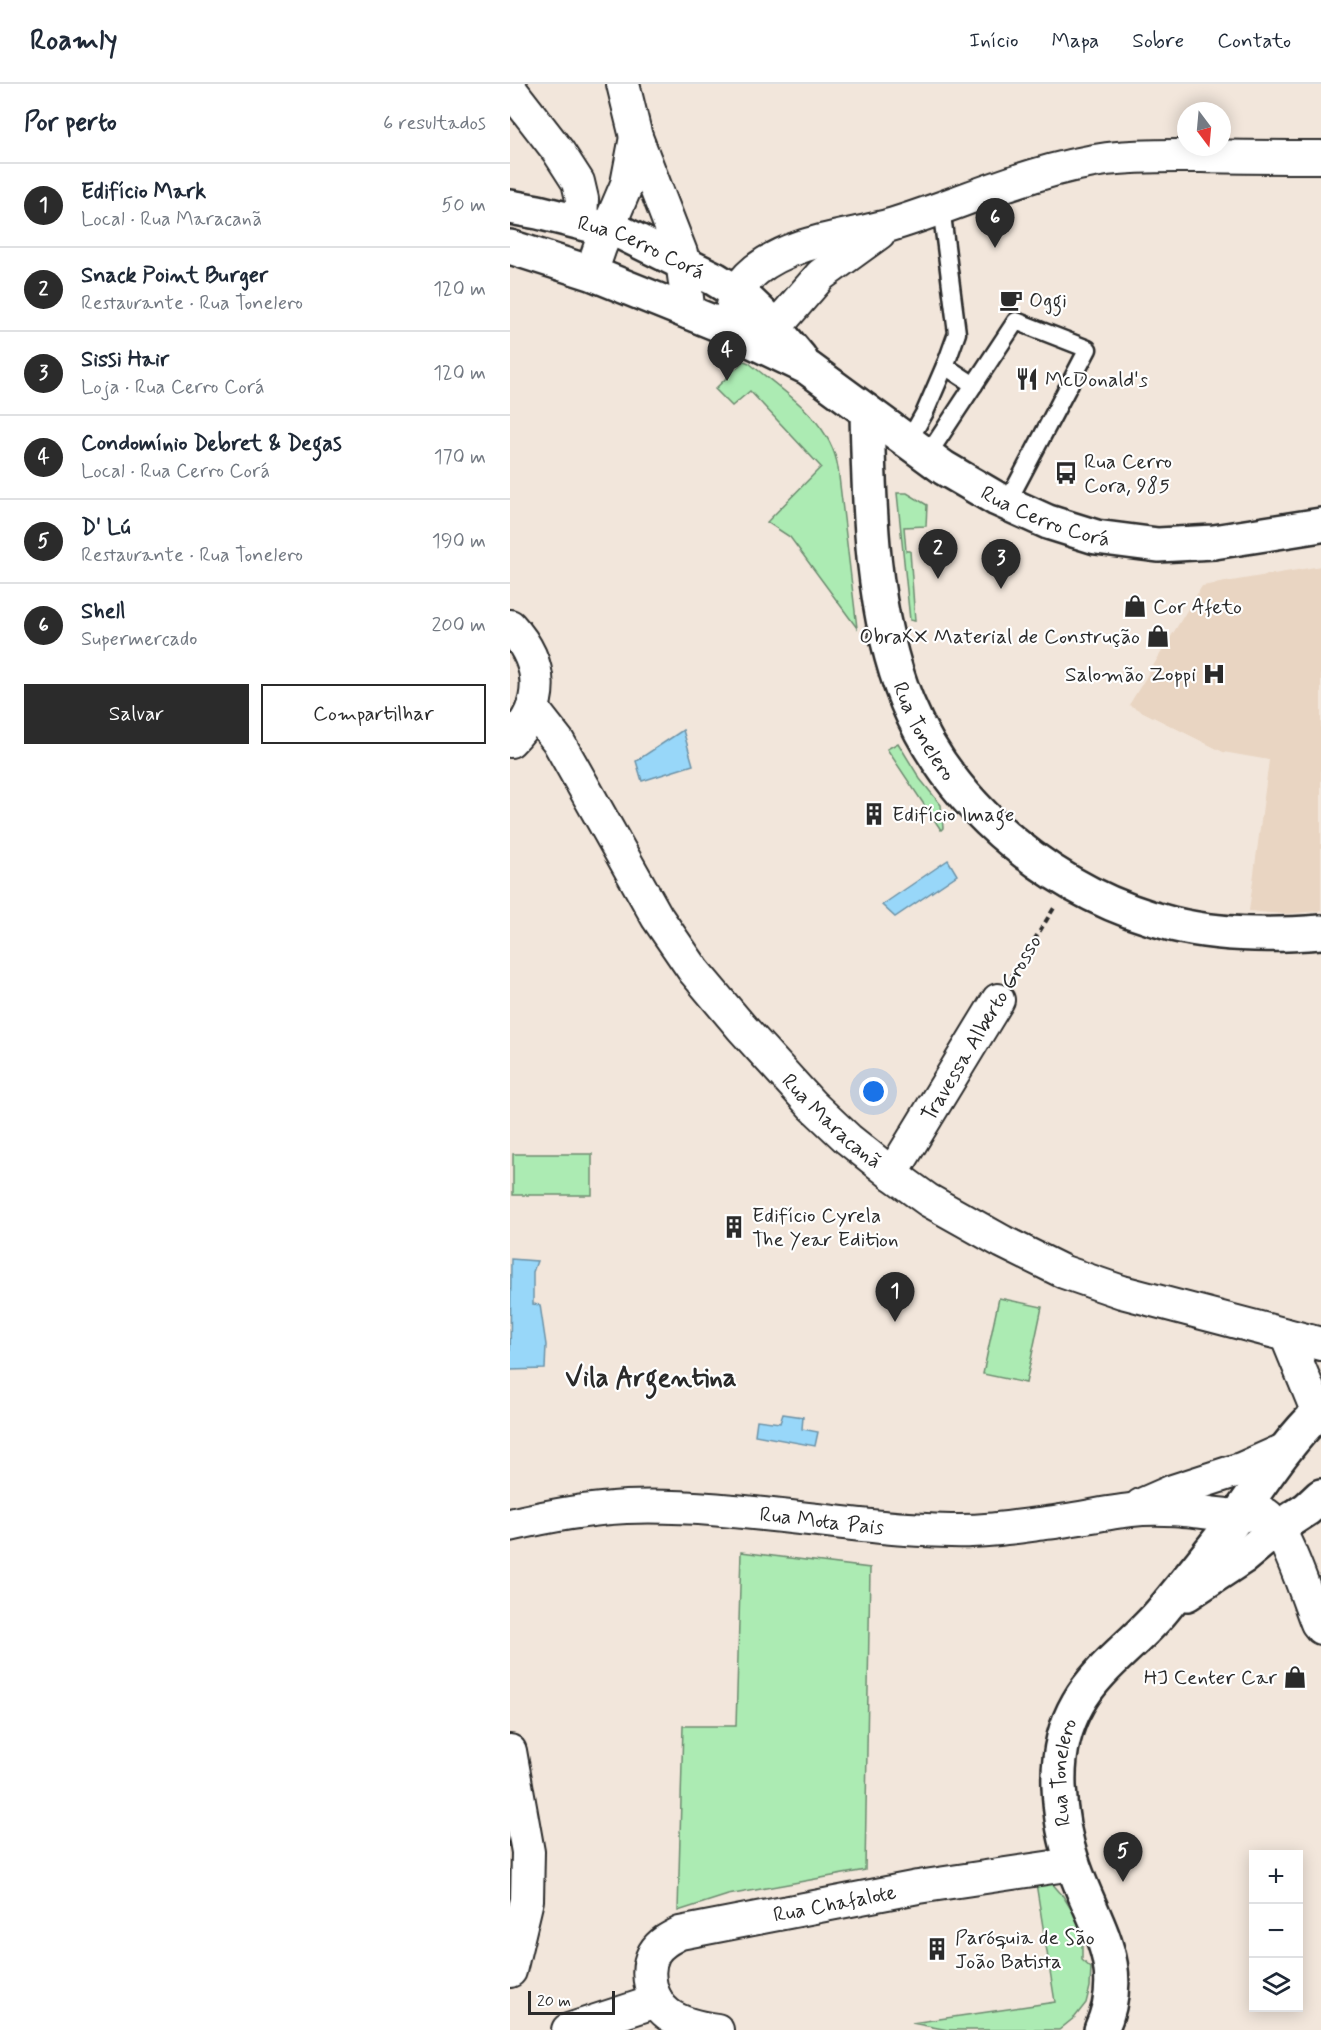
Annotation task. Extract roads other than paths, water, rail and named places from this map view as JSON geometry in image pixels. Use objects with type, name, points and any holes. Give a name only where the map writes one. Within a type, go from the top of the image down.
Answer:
[{"type":"street","points":[[623,84],[636,137],[684,264],[689,313]]},
{"type":"street","points":[[510,89],[558,151],[578,183],[582,199],[594,225]]},
{"type":"street","points":[[582,270],[594,225],[627,184],[636,137]]},
{"type":"street","points":[[730,329],[736,292],[758,268],[797,249],[826,239],[892,225],[1000,185],[1106,159],[1142,156],[1321,157]]},
{"type":"street","name":"Rua Cerro Corá","points":[[510,207],[594,225],[639,240],[736,292],[744,297],[768,336],[867,412],[944,468],[1007,504],[1048,522],[1096,537],[1158,545],[1214,542],[1321,525]]},
{"type":"street","points":[[768,336],[821,275],[892,225]]},
{"type":"street","name":"Rua Cerro Corá","points":[[510,247],[582,270],[730,329],[768,336]]},
{"type":"street","name":"Rua Tonelero","points":[[867,412],[871,514],[876,564],[884,619],[895,665],[907,702],[939,762],[962,790],[1006,836],[1041,864],[1069,883],[1120,907],[1172,924],[1231,934],[1279,935],[1321,932]]},
{"type":"street","points":[[510,626],[524,641],[534,663],[537,686],[533,709],[522,729],[510,741]]},
{"type":"street","name":"Rua Maracanã","points":[[533,709],[558,741],[657,917],[694,971],[812,1105],[848,1139],[928,1200],[1003,1242],[1064,1272],[1122,1292],[1321,1344]]},
{"type":"street","name":"Travessa Alberto Grosso","points":[[892,1174],[998,1000]]},
{"type":"street","points":[[1286,1335],[1320,1412]]},
{"type":"street","name":"Rua Tonelero","points":[[1101,2030],[1113,1993],[1111,1963],[1099,1925],[1073,1864],[1064,1826],[1059,1785],[1061,1746],[1066,1726],[1079,1701],[1099,1675],[1161,1612],[1237,1517],[1286,1449],[1320,1412]]},
{"type":"street","name":"Rua Mota Pais","points":[[1132,1510],[1173,1491],[1241,1469],[1286,1449]]},
{"type":"street","name":"Rua Tonelero","points":[[1161,1612],[1243,1557],[1321,1496]]},
{"type":"street","name":"Rua Mota Pais","points":[[510,1525],[581,1511],[626,1507],[674,1507],[727,1510],[893,1528],[953,1531],[1010,1528],[1132,1510],[1224,1513],[1237,1517],[1260,1511],[1268,1515],[1278,1528]]},
{"type":"street","points":[[1278,1528],[1321,1628]]},
{"type":"street","points":[[510,1751],[528,1852],[527,1900],[510,1971]]},
{"type":"street","name":"Rua Chafalote","points":[[657,2001],[649,1977],[652,1961],[664,1941],[680,1933],[918,1887],[1073,1864]]},
{"type":"street","points":[[568,2030],[657,2001],[668,2014],[704,2028],[717,2030]]},
{"type":"lane","points":[[918,449],[925,412],[957,333],[941,207]]},
{"type":"lane","points":[[918,449],[974,385],[1016,321],[1088,350],[1007,504]]},
{"type":"lane","points":[[945,366],[974,385]]},
{"type":"water","points":[[683,730],[693,765],[642,781],[636,761]]},
{"type":"water","points":[[948,860],[957,875],[895,917],[882,905]]},
{"type":"water","points":[[511,1259],[537,1261],[533,1272],[533,1304],[540,1305],[546,1345],[545,1369],[510,1370]]},
{"type":"water","points":[[783,1414],[803,1417],[802,1429],[818,1432],[815,1446],[755,1435],[757,1420],[780,1423]]},
{"type":"place","name":"Shell","points":[[995,248]]},
{"type":"place","name":"Oggi","points":[[1011,300]]},
{"type":"place","name":"McDonald's","points":[[1027,379]]},
{"type":"place","name":"Condomínio Debret & Degas","points":[[727,381]]},
{"type":"place","name":"Rua Cerro Cora, 985","points":[[1066,473]]},
{"type":"place","name":"Snack Point Burger","points":[[938,579]]},
{"type":"place","name":"Sissi Hair","points":[[1001,589]]},
{"type":"place","name":"Cor Afeto","points":[[1135,606]]},
{"type":"place","name":"ObraXX Material de Construção","points":[[1158,636]]},
{"type":"place","name":"Salomão Zoppi","points":[[1214,674]]},
{"type":"place","name":"Edifício Image","points":[[874,814]]},
{"type":"place","name":"Edifício Cyrela The Year Edition","points":[[734,1227]]},
{"type":"place","name":"Edifício Mark","points":[[895,1322]]},
{"type":"place","name":"HJ Center Car","points":[[1295,1677]]},
{"type":"place","name":"D' Lú","points":[[1123,1882]]},
{"type":"place","name":"Paróquia de São João Batista","points":[[937,1949]]},
{"type":"district","name":"Vila Argentina","points":[[651,1377]]}]
